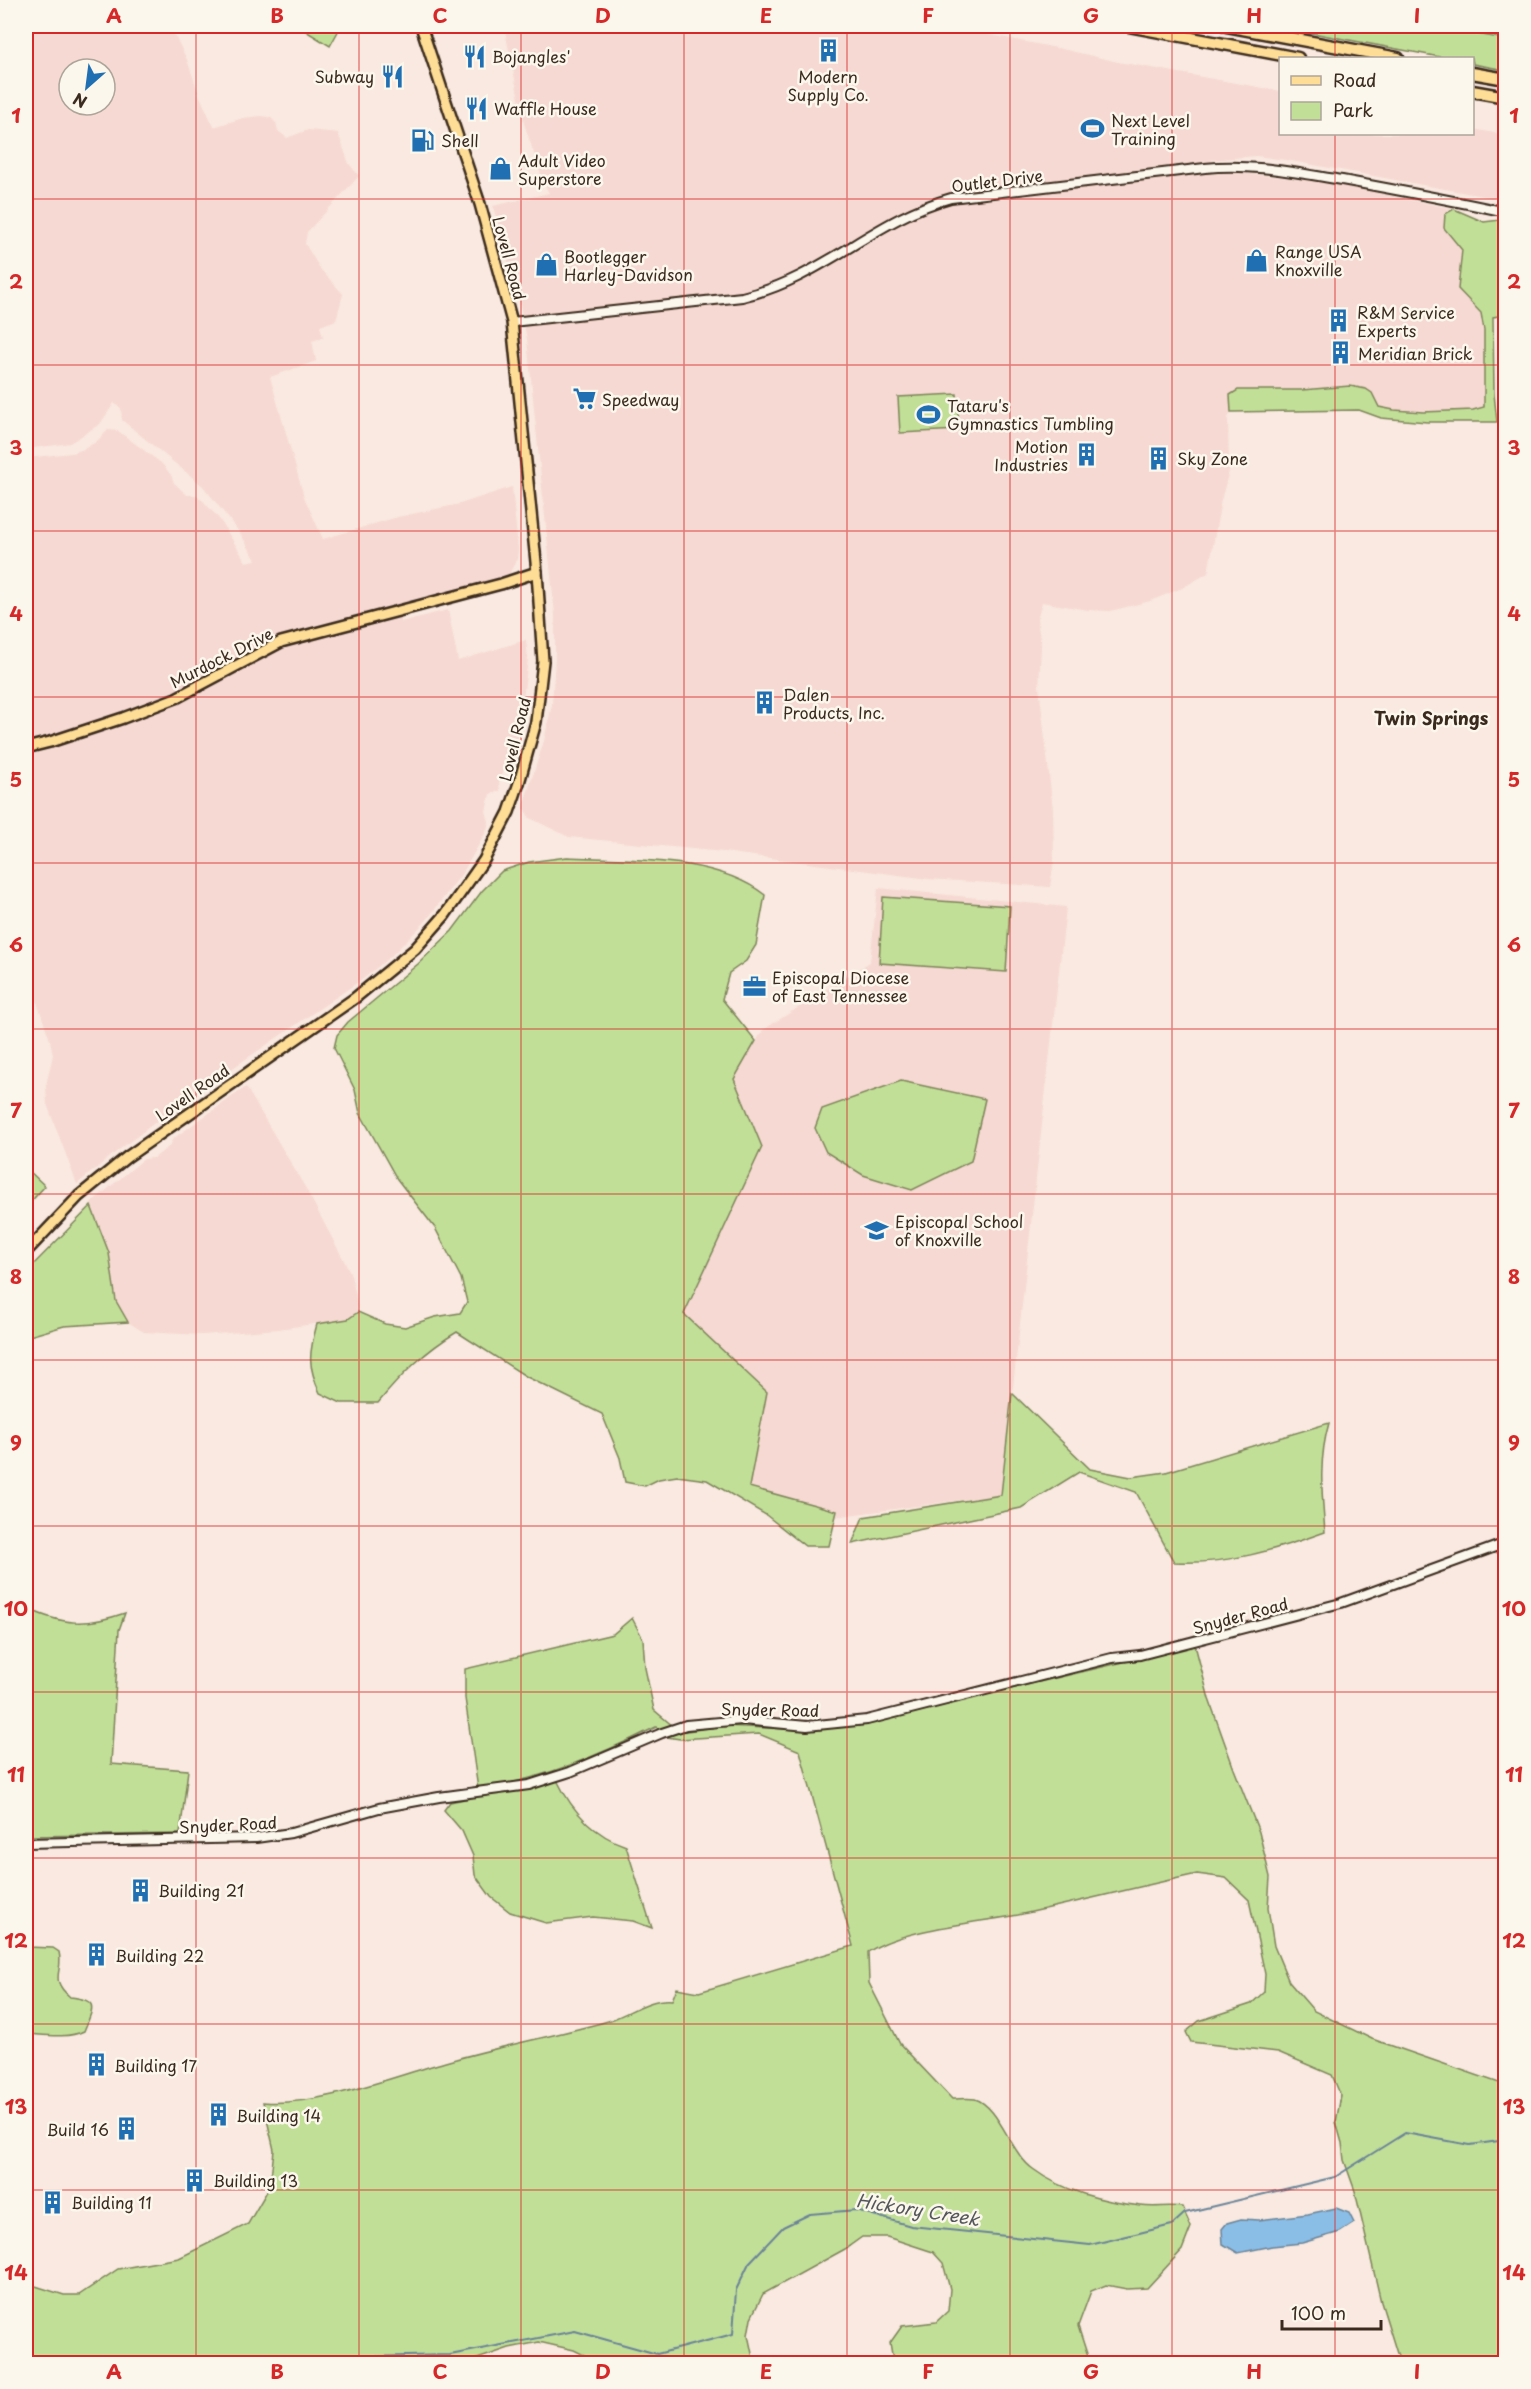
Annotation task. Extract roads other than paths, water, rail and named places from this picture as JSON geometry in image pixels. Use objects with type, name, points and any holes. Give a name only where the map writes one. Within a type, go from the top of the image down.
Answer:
[{"type":"highway","points":[[1128,26],[1293,57]]},
{"type":"highway","points":[[1226,26],[1393,57]]},
{"type":"highway","points":[[1474,73],[1506,79]]},
{"type":"highway","points":[[1474,91],[1506,97]]},
{"type":"main road","name":"Lovell Road","points":[[26,1252],[79,1196],[127,1157],[355,998],[399,964],[427,937],[468,885],[497,837],[509,812],[530,749],[541,692],[543,661],[537,572],[512,322],[480,204],[421,26]]},
{"type":"main road","name":"Murdock Drive","points":[[26,748],[98,726],[176,698],[281,642],[501,584],[537,572]]},
{"type":"street","name":"Outlet Drive","points":[[512,322],[742,297],[764,292],[808,273],[928,204],[951,198],[1205,168],[1244,166],[1268,168],[1409,192],[1506,212]]},
{"type":"street","name":"Snyder Road","points":[[26,1843],[256,1839],[379,1808],[529,1785],[570,1772],[686,1725],[742,1720],[807,1726],[867,1720],[1112,1658],[1140,1655],[1341,1603],[1506,1543]]},
{"type":"water","points":[[1336,2208],[1349,2213],[1354,2223],[1340,2232],[1302,2243],[1238,2253],[1223,2244],[1222,2229],[1227,2223],[1241,2219],[1259,2220],[1308,2214]]},
{"type":"waterway","name":"Hickory Creek","points":[[350,2364],[362,2357],[450,2355],[575,2331],[657,2354],[733,2334],[736,2290],[749,2263],[783,2227],[810,2214],[856,2210],[911,2226],[1090,2245],[1172,2225],[1185,2213],[1335,2177],[1405,2133],[1470,2145],[1506,2140]]},
{"type":"place","name":"Modern Supply Co.","points":[[828,51]]},
{"type":"place","name":"Bojangles'","points":[[474,56]]},
{"type":"place","name":"Subway","points":[[392,76]]},
{"type":"place","name":"Waffle House","points":[[476,108]]},
{"type":"place","name":"Next Level Training","points":[[1093,129]]},
{"type":"place","name":"Shell","points":[[423,140]]},
{"type":"place","name":"Adult Video Superstore","points":[[500,169]]},
{"type":"place","name":"Range USA Knoxville","points":[[1257,260]]},
{"type":"place","name":"Bootlegger Harley-Davidson","points":[[546,265]]},
{"type":"place","name":"R&M Service Experts","points":[[1339,321]]},
{"type":"place","name":"Meridian Brick","points":[[1340,353]]},
{"type":"place","name":"Speedway","points":[[584,399]]},
{"type":"place","name":"Tataru's Gymnastics Tumbling","points":[[929,414]]},
{"type":"place","name":"Motion Industries","points":[[1086,455]]},
{"type":"place","name":"Sky Zone","points":[[1159,458]]},
{"type":"place","name":"Dalen Products, Inc.","points":[[765,703]]},
{"type":"place","name":"Episcopal Diocese of East Tennessee","points":[[754,986]]},
{"type":"place","name":"Episcopal School of Knoxville","points":[[877,1230]]},
{"type":"place","name":"Building 21","points":[[140,1890]]},
{"type":"place","name":"Building 22","points":[[97,1955]]},
{"type":"place","name":"Building 17","points":[[96,2065]]},
{"type":"place","name":"Building 14","points":[[218,2115]]},
{"type":"place","name":"Build 16","points":[[127,2129]]},
{"type":"place","name":"Building 13","points":[[195,2180]]},
{"type":"place","name":"Building 11","points":[[53,2202]]},
{"type":"district","name":"Twin Springs","points":[[1431,717]]}]
